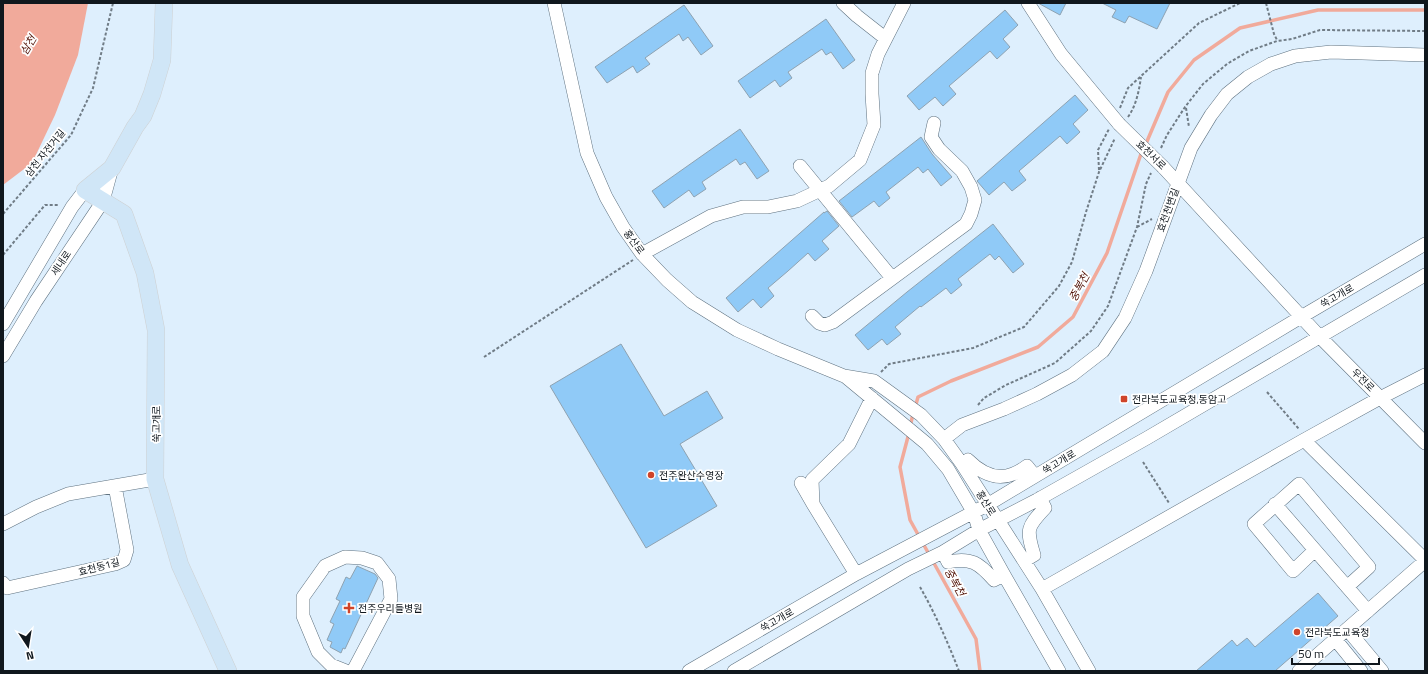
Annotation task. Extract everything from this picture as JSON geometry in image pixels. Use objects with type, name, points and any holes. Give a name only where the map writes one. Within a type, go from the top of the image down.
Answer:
[{"type":"main road","name":"세내로","points":[[85,190],[112,168],[135,127],[143,116],[152,94],[162,60],[164,3]]},
{"type":"main road","name":"쑥고개로","points":[[85,190],[124,214],[145,273],[156,330],[156,479],[180,566],[228,671]]},
{"type":"street","name":"홍산로","points":[[554,3],[587,153],[606,197],[623,227],[642,254],[667,280],[692,302],[737,330],[778,349],[844,376],[874,381],[921,415],[962,464],[1042,589],[1090,671]]},
{"type":"street","points":[[843,3],[885,38]]},
{"type":"street","points":[[642,254],[711,216],[743,207],[768,207],[797,201],[829,186],[860,160],[874,125],[872,73],[885,38],[904,3]]},
{"type":"street","name":"효천서로","points":[[1028,3],[1061,54],[1117,122],[1178,182],[1301,317]]},
{"type":"street","name":"효천천변길","points":[[939,435],[1030,397],[1072,375],[1103,351],[1124,318],[1146,272],[1191,148],[1211,115],[1227,94],[1248,77],[1271,64],[1295,56],[1331,52],[1425,55]]},
{"type":"street","points":[[812,316],[819,323],[825,325],[833,322],[966,224],[975,200],[971,187],[962,171],[939,149],[931,137],[934,123]]},
{"type":"street","points":[[800,166],[892,278]]},
{"type":"street","name":"세내로","points":[[3,356],[36,301],[103,201],[112,168]]},
{"type":"street","name":"세내로","points":[[3,324],[72,207],[85,190]]},
{"type":"street","name":"쑥고개로","points":[[689,671],[856,574],[942,528],[974,513],[1425,244]]},
{"type":"street","points":[[734,671],[908,569],[946,550],[1147,438],[1425,275]]},
{"type":"street","name":"우전로","points":[[1301,317],[1425,443]]},
{"type":"street","points":[[1042,589],[1303,436],[1425,375]]},
{"type":"street","name":"홍산로","points":[[844,376],[927,444],[948,469],[974,513],[980,530],[1004,575],[1059,671]]},
{"type":"street","points":[[812,504],[812,480],[849,444],[872,398]]},
{"type":"street","points":[[1299,671],[1425,560],[1303,436]]},
{"type":"street","points":[[962,464],[968,460],[981,472],[1001,477],[1013,474],[1027,466],[1035,476]]},
{"type":"street","points":[[3,524],[36,507],[68,494],[156,479]]},
{"type":"street","points":[[801,483],[812,504],[856,574]]},
{"type":"street","points":[[1315,550],[1293,571],[1254,524],[1299,484],[1369,567],[1347,587]]},
{"type":"street","name":"효천동1길","points":[[3,583],[7,588],[115,564],[124,560],[126,550],[114,486]]},
{"type":"street","points":[[1024,561],[1034,555],[1028,536],[1032,522],[1044,508],[1040,498]]},
{"type":"street","points":[[1275,504],[1368,611]]},
{"type":"street","points":[[946,550],[948,562],[966,560],[982,567],[994,580],[1004,575]]},
{"type":"street","points":[[346,671],[331,665],[318,652],[303,616],[303,597],[325,566],[345,557],[362,558],[377,563],[389,579],[390,599],[353,671]]},
{"type":"street","points":[[1347,629],[1382,671]]},
{"type":"street","points":[[1335,639],[1361,671]]},
{"type":"path","name":"삼천 자전거길","points":[[3,214],[70,135],[93,88],[113,3]]},
{"type":"path","points":[[874,381],[889,364],[973,348],[1024,327],[1059,286],[1072,262],[1099,172],[1098,150],[1104,136],[1117,122],[1128,88],[1199,23],[1240,3]]},
{"type":"path","points":[[1266,3],[1277,40]]},
{"type":"path","points":[[3,255],[46,205],[54,204],[72,207]]},
{"type":"path","points":[[484,357],[642,254]]},
{"type":"path","points":[[1267,392],[1303,436]]},
{"type":"path","points":[[1144,462],[1172,507]]},
{"type":"path","points":[[920,587],[959,671]]},
{"type":"water","name":"삼천","points":[[3,3],[88,3],[78,55],[55,115],[32,163],[3,185]]},
{"type":"building","points":[[1038,3],[1066,3],[1060,15]]},
{"type":"building","points":[[1102,3],[1170,3],[1157,29],[1129,16],[1125,23],[1112,17],[1116,10]]},
{"type":"building","points":[[684,5],[713,46],[701,55],[688,37],[683,41],[679,34],[645,58],[650,64],[637,73],[633,66],[607,83],[595,67]]},
{"type":"building","points":[[1005,10],[1018,25],[1003,39],[1010,47],[997,59],[990,51],[949,86],[956,94],[943,106],[935,97],[919,110],[907,96]]},
{"type":"building","points":[[826,19],[855,60],[843,69],[831,52],[826,55],[822,49],[788,72],[792,78],[780,87],[775,80],[750,98],[738,81]]},
{"type":"building","points":[[1075,95],[1088,110],[1073,124],[1080,132],[1067,144],[1060,136],[1019,171],[1026,180],[1012,191],[1004,182],[989,195],[977,181]]},
{"type":"building","points":[[740,129],[769,171],[757,179],[745,162],[740,165],[736,159],[702,182],[706,189],[694,197],[689,190],[664,208],[652,191]]},
{"type":"building","points":[[921,137],[932,154],[952,177],[941,186],[928,169],[923,173],[918,167],[886,192],[890,198],[879,207],[874,201],[852,217],[839,201]]},
{"type":"building","points":[[827,211],[839,226],[822,241],[829,249],[815,261],[808,253],[768,288],[774,296],[761,308],[753,299],[738,312],[726,298],[824,212]]},
{"type":"building","points":[[993,224],[1024,264],[1013,273],[999,256],[995,260],[990,254],[958,279],[962,285],[951,294],[946,288],[921,307],[920,306],[895,327],[901,334],[887,345],[882,339],[868,350],[855,335]]},
{"type":"building","name":"전주완산수영장","points":[[621,344],[664,416],[707,391],[723,418],[680,444],[717,506],[646,548],[550,386]]},
{"type":"building","name":"전주우리들병원","points":[[357,566],[375,574],[378,578],[345,649],[343,648],[341,653],[330,647],[332,642],[327,640],[334,624],[330,622],[340,601],[336,599],[346,577],[350,579]]},
{"type":"building","name":"전라북도교육청","points":[[1318,593],[1338,616],[1275,671],[1196,671],[1232,640],[1237,646],[1247,638],[1255,647]]},
{"type":"waterway","name":"중복천","points":[[1145,146],[1168,92],[1194,60],[1240,28],[1318,10],[1425,10]]},
{"type":"waterway","name":"중복천","points":[[915,408],[918,397],[951,381],[1038,347],[1073,317],[1107,253],[1142,151]]},
{"type":"waterway","name":"중복천","points":[[910,427],[913,414]]},
{"type":"waterway","name":"중복천","points":[[909,433],[900,467],[910,520],[976,639],[980,671]]},
{"type":"place","name":"전라북도교육청,동암고","points":[[1124,399]]},
{"type":"place","name":"전주완산수영장","points":[[651,475]]},
{"type":"place","name":"전주우리들병원","points":[[349,608]]},
{"type":"place","name":"전라북도교육청","points":[[1297,632]]}]
